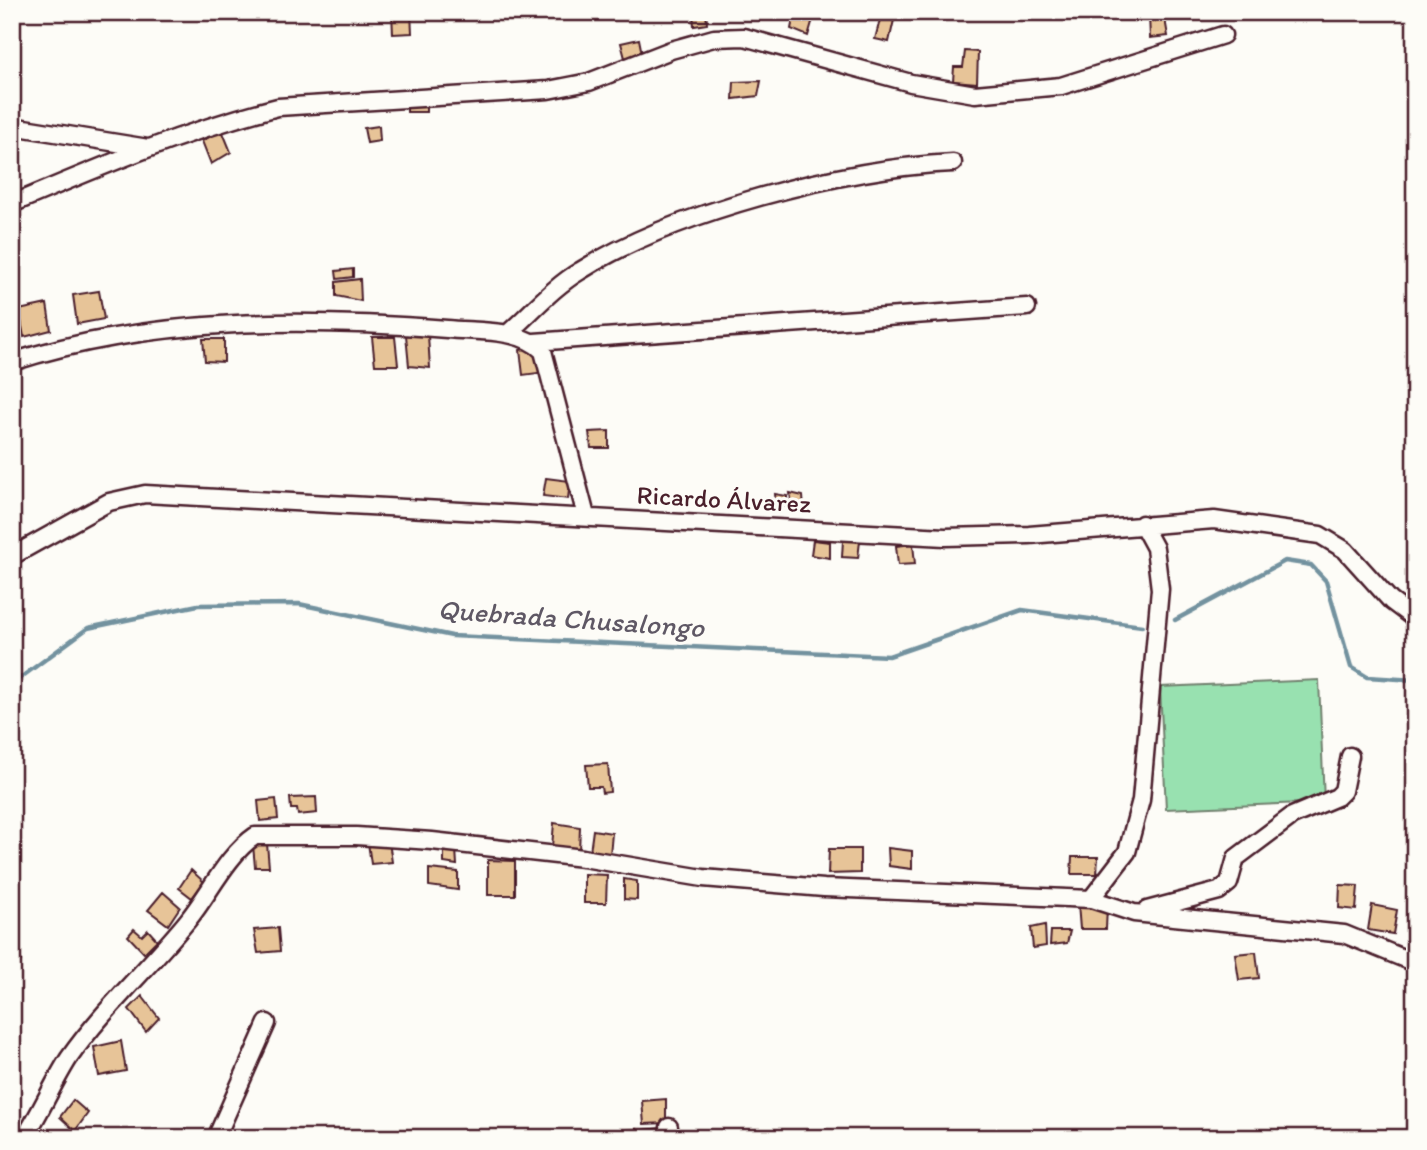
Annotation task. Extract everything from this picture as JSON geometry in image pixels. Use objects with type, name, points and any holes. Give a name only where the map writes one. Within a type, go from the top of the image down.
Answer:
[{"type":"street","points":[[12,205],[148,148],[237,117],[278,107],[548,90],[575,85],[671,50],[714,38],[744,37],[911,83],[975,94],[1061,86],[1223,35]]},
{"type":"street","points":[[12,126],[148,148]]},
{"type":"street","points":[[507,334],[578,271],[663,229],[794,188],[928,164],[953,163]]},
{"type":"street","points":[[12,362],[163,332],[282,321],[378,324],[507,334],[534,341],[1027,307]]},
{"type":"street","points":[[534,341],[543,351],[586,516]]},
{"type":"street","name":"Ricardo Álvarez","points":[[12,556],[109,502],[145,494],[945,537],[1029,535],[1214,520],[1320,535],[1345,550],[1391,601],[1415,619]]},
{"type":"street","points":[[1091,899],[1126,852],[1141,800],[1144,736],[1160,589],[1155,548],[1142,524]]},
{"type":"street","points":[[1134,913],[1219,891],[1229,883],[1236,858],[1292,816],[1337,797],[1343,791],[1350,756]]},
{"type":"street","points":[[24,1138],[46,1104],[69,1059],[124,990],[188,921],[241,845],[255,836],[356,836],[432,841],[583,858],[703,878],[824,888],[1091,899],[1134,913],[1344,934],[1415,963]]},
{"type":"street","points":[[216,1138],[267,1023]]},
{"type":"green space","points":[[1319,680],[1324,802],[1166,809],[1160,687]]},
{"type":"building","points":[[392,12],[411,12],[412,33],[393,34]]},
{"type":"building","points":[[693,12],[706,12],[707,24],[694,26]]},
{"type":"building","points":[[1164,13],[1168,36],[1150,38],[1149,15]]},
{"type":"building","points":[[794,14],[813,19],[808,36],[791,29]]},
{"type":"building","points":[[881,16],[894,20],[889,42],[875,39]]},
{"type":"building","points":[[639,39],[642,54],[625,58],[621,43]]},
{"type":"building","points":[[965,51],[978,52],[977,83],[953,81],[954,67],[963,67]]},
{"type":"building","points":[[761,81],[758,96],[733,99],[734,82]]},
{"type":"building","points":[[407,102],[426,102],[426,112],[407,112]]},
{"type":"building","points":[[379,126],[380,141],[367,143],[364,128]]},
{"type":"building","points":[[222,130],[231,152],[211,164],[202,141]]},
{"type":"building","points":[[353,269],[353,277],[337,279],[336,271]]},
{"type":"building","points":[[360,279],[361,301],[336,296],[336,282]]},
{"type":"building","points":[[99,291],[104,319],[77,324],[73,295]]},
{"type":"building","points":[[47,304],[51,330],[24,337],[19,310]]},
{"type":"building","points":[[406,335],[428,335],[430,368],[409,366]]},
{"type":"building","points":[[372,337],[395,337],[398,365],[375,365]]},
{"type":"building","points":[[203,339],[224,339],[224,362],[205,361]]},
{"type":"building","points":[[540,347],[546,372],[523,375],[520,350]]},
{"type":"building","points":[[609,431],[609,448],[591,448],[589,432]]},
{"type":"building","points":[[546,478],[570,481],[568,499],[543,496]]},
{"type":"building","points":[[790,493],[803,496],[804,510],[792,508]]},
{"type":"building","points":[[775,494],[787,496],[787,506],[776,505]]},
{"type":"building","points":[[813,540],[830,542],[830,558],[811,555]]},
{"type":"building","points":[[843,540],[860,541],[858,558],[842,557]]},
{"type":"building","points":[[913,544],[915,564],[898,565],[896,546]]},
{"type":"building","points":[[608,764],[610,792],[602,793],[601,787],[588,787],[586,765]]},
{"type":"building","points":[[316,797],[317,813],[298,815],[297,809],[291,809],[290,798]]},
{"type":"building","points":[[276,799],[278,819],[260,821],[258,801]]},
{"type":"building","points":[[554,823],[580,827],[579,851],[552,847]]},
{"type":"building","points":[[593,830],[612,833],[610,855],[590,852]]},
{"type":"building","points":[[389,842],[392,862],[371,864],[368,843]]},
{"type":"building","points":[[267,844],[269,867],[255,867],[253,845]]},
{"type":"building","points":[[444,848],[456,849],[457,865],[444,863]]},
{"type":"building","points":[[888,848],[912,851],[912,869],[889,866]]},
{"type":"building","points":[[829,849],[860,849],[860,873],[828,874]]},
{"type":"building","points":[[1072,857],[1098,857],[1097,874],[1071,874]]},
{"type":"building","points":[[488,860],[515,861],[515,895],[488,895]]},
{"type":"building","points":[[429,869],[458,872],[458,890],[429,886]]},
{"type":"building","points":[[191,870],[204,882],[192,898],[179,888]]},
{"type":"building","points":[[584,874],[607,875],[606,903],[584,903]]},
{"type":"building","points":[[624,879],[637,881],[637,900],[624,899]]},
{"type":"building","points":[[1340,885],[1358,886],[1356,910],[1339,908]]},
{"type":"building","points":[[163,892],[180,907],[168,925],[148,910]]},
{"type":"building","points":[[1078,904],[1107,906],[1106,929],[1080,929]]},
{"type":"building","points":[[1372,905],[1397,910],[1393,934],[1368,930]]},
{"type":"building","points":[[1045,925],[1046,946],[1033,948],[1031,928]]},
{"type":"building","points":[[278,928],[280,951],[258,953],[254,930]]},
{"type":"building","points":[[134,929],[142,936],[148,930],[157,940],[144,953],[128,936]]},
{"type":"building","points":[[1051,931],[1070,931],[1067,943],[1050,945]]},
{"type":"building","points":[[1256,952],[1259,978],[1239,980],[1235,954]]},
{"type":"building","points":[[12,955],[21,960],[12,979]]},
{"type":"building","points":[[142,996],[159,1018],[146,1032],[129,1009]]},
{"type":"building","points":[[121,1041],[126,1071],[99,1076],[94,1047]]},
{"type":"building","points":[[666,1099],[666,1123],[644,1124],[642,1101]]},
{"type":"building","points":[[73,1100],[88,1113],[75,1131],[60,1117]]},
{"type":"building","points":[[661,1128],[661,1138],[644,1138],[644,1130]]},
{"type":"building","points":[[637,1129],[639,1138],[627,1138],[626,1130]]},
{"type":"building","points":[[832,1130],[832,1138],[804,1138],[804,1131]]},
{"type":"waterway","name":"Quebrada Chusalongo","points":[[1175,620],[1285,561],[1311,565],[1326,581],[1351,667],[1367,677],[1415,680]]},
{"type":"waterway","name":"Quebrada Chusalongo","points":[[12,684],[88,628],[198,605],[299,604],[452,636],[889,656],[1022,610],[1142,626]]}]
